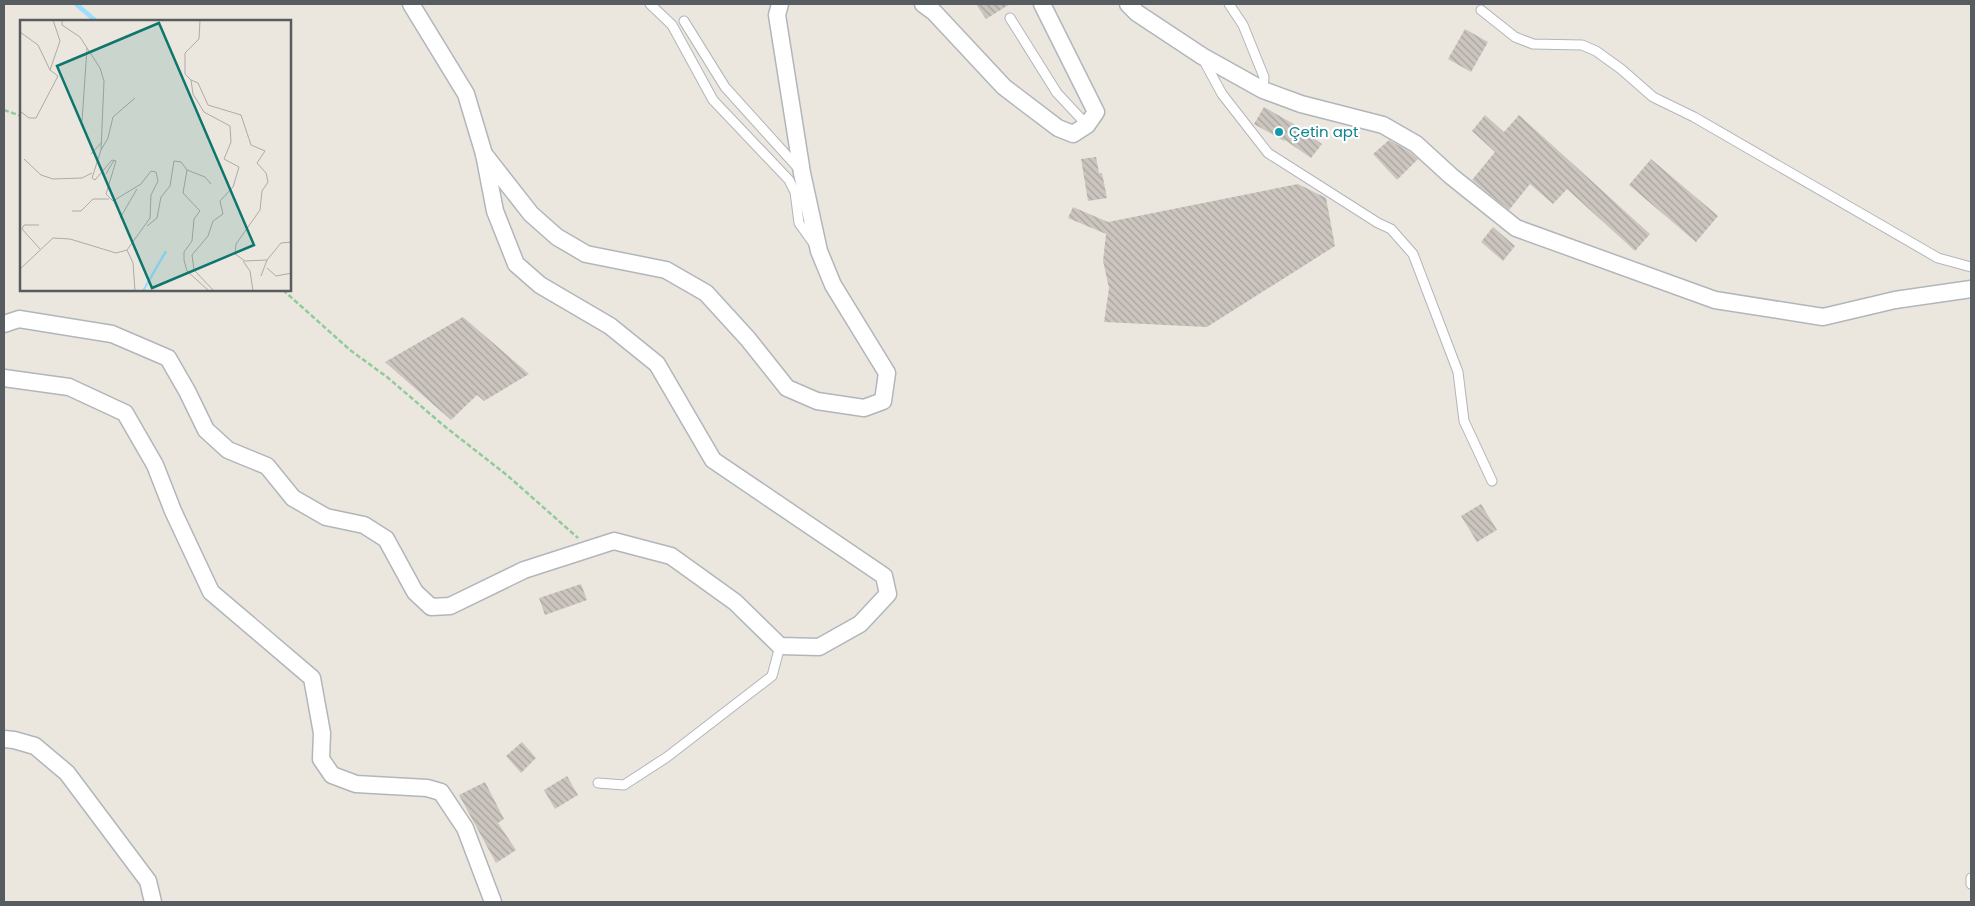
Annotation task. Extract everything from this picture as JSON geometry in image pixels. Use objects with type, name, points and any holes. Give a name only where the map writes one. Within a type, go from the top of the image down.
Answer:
[{"type":"street","points":[[4,324],[20,319],[112,334],[168,358],[206,430],[228,450],[267,466],[293,498],[326,517],[364,525],[386,539],[415,592],[431,607],[450,606],[524,570],[614,541],[672,556],[735,602],[780,646],[819,647],[860,624],[888,594],[884,576],[713,460],[657,364],[610,326],[540,285],[516,264],[495,211],[484,154],[466,94],[411,4]]},
{"type":"street","points":[[484,154],[531,214],[557,237],[586,254],[666,270],[706,293],[748,339],[787,388],[816,401],[864,408],[883,401],[887,373],[833,285],[819,251],[802,173],[778,15],[780,4]]},
{"type":"street","points":[[923,4],[934,12],[1004,87],[1058,128],[1073,134],[1087,125],[1096,112],[1042,4]]},
{"type":"street","points":[[1128,4],[1137,13],[1202,56],[1263,90],[1301,104],[1383,124],[1416,144],[1451,176],[1516,228],[1715,300],[1823,317],[1895,300],[1971,289]]},
{"type":"street","points":[[4,378],[69,387],[124,414],[155,465],[173,511],[211,592],[312,678],[322,733],[321,759],[332,775],[356,784],[426,788],[441,792],[465,828],[493,902]]},
{"type":"street","points":[[4,739],[35,746],[67,772],[148,881],[153,902]]},
{"type":"lane","points":[[650,4],[672,25],[714,100],[789,180],[795,192],[799,223],[819,251]]},
{"type":"lane","points":[[1228,4],[1243,25],[1264,76],[1263,90]]},
{"type":"lane","points":[[1480,10],[1515,37],[1533,44],[1582,45],[1596,51],[1621,69],[1653,97],[1694,117],[1938,258],[1971,267]]},
{"type":"lane","points":[[1010,18],[1058,93],[1087,125]]},
{"type":"lane","points":[[684,21],[725,87],[802,173]]},
{"type":"lane","points":[[1202,56],[1222,94],[1268,153],[1378,223],[1391,229],[1413,254],[1458,372],[1464,421],[1492,481]]},
{"type":"lane","points":[[598,783],[624,785],[667,757],[772,676],[780,646]]},
{"type":"lane","points":[[1971,878],[1971,884]]},
{"type":"path","points":[[4,110],[20,116]]},
{"type":"path","points":[[284,291],[350,350],[387,377],[443,425],[508,476],[591,548]]},
{"type":"building","points":[[976,4],[1010,4],[986,19]]},
{"type":"building","points":[[1465,29],[1488,42],[1471,72],[1448,59]]},
{"type":"building","points":[[1264,107],[1292,123],[1322,144],[1311,158],[1285,140],[1254,124]]},
{"type":"building","points":[[1485,115],[1504,132],[1519,115],[1650,234],[1635,251],[1567,189],[1553,204],[1530,184],[1509,210],[1472,180],[1495,152],[1472,131]]},
{"type":"building","points":[[1389,140],[1418,159],[1397,180],[1373,154]]},
{"type":"building","points":[[1096,157],[1099,173],[1102,173],[1107,198],[1088,201],[1081,159]]},
{"type":"building","points":[[1651,159],[1718,216],[1696,242],[1629,185]]},
{"type":"building","points":[[1298,184],[1326,198],[1335,246],[1207,327],[1104,322],[1109,288],[1103,261],[1106,234],[1068,218],[1073,207],[1108,222]]},
{"type":"building","points":[[1493,227],[1515,246],[1503,261],[1481,242]]},
{"type":"building","points":[[463,317],[529,374],[484,401],[477,395],[451,420],[385,362]]},
{"type":"building","points":[[1481,504],[1497,530],[1477,542],[1461,516]]},
{"type":"building","points":[[581,584],[587,600],[545,615],[539,598]]},
{"type":"building","points":[[522,742],[536,758],[521,773],[506,756]]},
{"type":"building","points":[[567,776],[578,795],[555,809],[544,790]]},
{"type":"building","points":[[485,782],[504,819],[498,823],[516,850],[496,863],[459,795]]},
{"type":"waterway","points":[[76,4],[95,20]]},
{"type":"place","name":"Çetin apt","points":[[1279,132]]}]
